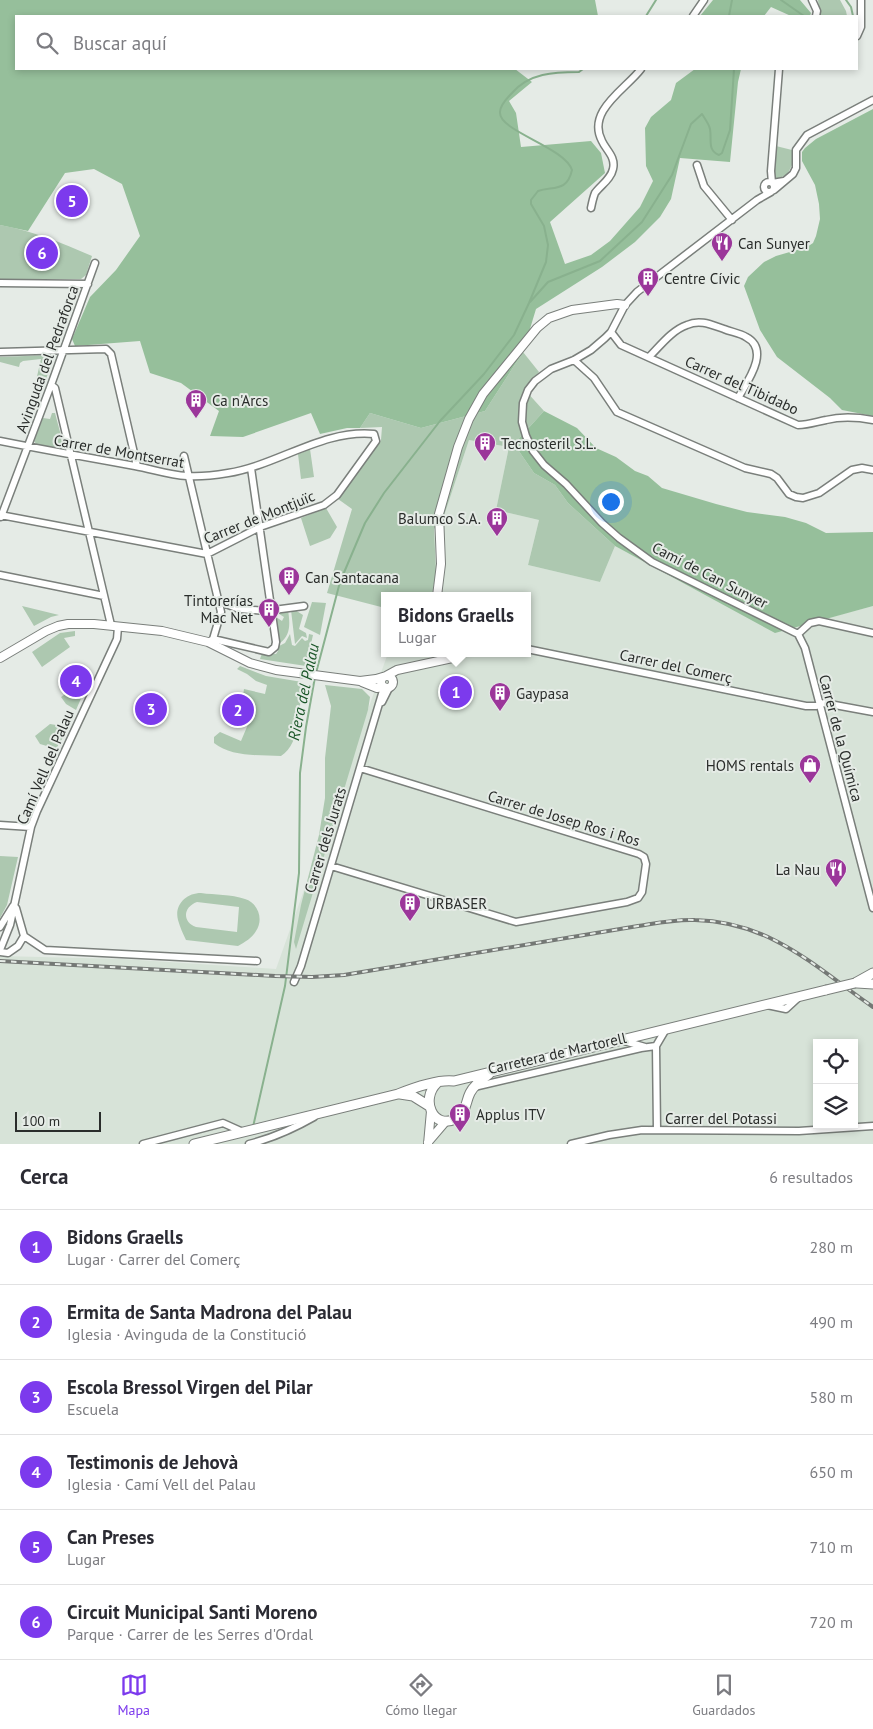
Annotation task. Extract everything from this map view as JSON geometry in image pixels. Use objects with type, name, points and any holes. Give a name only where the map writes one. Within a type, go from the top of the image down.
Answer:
[{"type":"main road","name":"Carretera de Martorell","points":[[856,983],[873,973]]},
{"type":"main road","name":"Carretera de Martorell","points":[[194,1144],[398,1094],[424,1085],[445,1080],[454,1081],[800,996],[856,983],[873,984]]},
{"type":"main road","name":"Carretera de Martorell","points":[[446,1121],[460,1115],[474,1087],[492,1071]]},
{"type":"main road","points":[[454,1081],[463,1088],[468,1098]]},
{"type":"main road","points":[[430,1108],[430,1094],[437,1083]]},
{"type":"main road","points":[[398,1094],[413,1096],[430,1108],[437,1117],[446,1121]]},
{"type":"street","points":[[694,15],[704,0]]},
{"type":"street","points":[[812,0],[817,11],[816,15]]},
{"type":"street","points":[[858,34],[861,27],[861,0]]},
{"type":"street","points":[[591,208],[594,196],[609,178],[613,169],[610,153],[599,135],[602,111],[609,101],[633,80],[640,70]]},
{"type":"street","points":[[769,187],[779,70]]},
{"type":"street","points":[[873,100],[807,135],[796,150],[796,168],[793,174],[784,181],[769,187],[757,200],[732,220],[637,292],[625,305],[611,332],[591,350],[574,360],[594,378],[616,412],[745,468],[771,474],[778,478],[789,494],[796,497],[803,498],[819,493],[852,470],[862,468],[873,470]]},
{"type":"street","points":[[696,165],[704,186],[732,220]]},
{"type":"street","name":"Avinguda del Pedraforca","points":[[1,516],[45,407],[50,388],[95,263]]},
{"type":"street","points":[[0,283],[88,284]]},
{"type":"street","points":[[438,592],[441,564],[439,514],[458,447],[469,419],[485,390],[537,328],[550,318],[572,310],[618,304],[625,305]]},
{"type":"street","points":[[649,357],[672,335],[686,325],[697,322],[746,337],[755,345],[757,364],[738,398]]},
{"type":"street","name":"Carrer del Tibidabo","points":[[611,332],[621,345],[798,425],[808,425],[840,417],[873,420]]},
{"type":"street","points":[[0,352],[106,349],[111,354],[137,466]]},
{"type":"street","name":"Camí de Can Sunyer","points":[[574,360],[551,369],[535,381],[528,390],[523,403],[522,422],[526,436],[533,451],[544,465],[566,484],[602,523],[652,562],[798,634]]},
{"type":"street","points":[[50,388],[54,388],[104,596],[115,626]]},
{"type":"street","name":"Carrer de Montserrat","points":[[0,441],[189,476],[227,473],[251,468],[322,441],[362,433],[374,434],[376,436]]},
{"type":"street","name":"Carrer de Montjuïc","points":[[1,516],[207,554],[260,528],[324,505],[337,495],[372,448],[376,441],[376,436]]},
{"type":"street","points":[[184,456],[221,612],[210,640]]},
{"type":"street","points":[[0,658],[58,626],[68,624],[162,630],[268,652],[271,651],[275,647],[276,642],[251,468]]},
{"type":"street","points":[[0,575],[104,596]]},
{"type":"street","points":[[218,601],[239,609],[271,610],[304,606]]},
{"type":"street","points":[[798,634],[810,623],[819,621],[873,633]]},
{"type":"street","name":"Camí Vell del Palau","points":[[1,948],[10,925],[31,827],[118,637],[115,626]]},
{"type":"street","name":"Carrer de la Química","points":[[798,634],[805,648],[873,908]]},
{"type":"street","points":[[210,640],[250,663],[276,670],[386,686]]},
{"type":"street","name":"Carrer del Comerç","points":[[531,650],[806,706],[824,703],[873,712]]},
{"type":"street","points":[[360,681],[458,657]]},
{"type":"street","points":[[386,686],[412,667]]},
{"type":"street","points":[[386,676],[391,678],[386,686]]},
{"type":"street","name":"Carrer dels Jurats","points":[[380,705],[381,696],[386,686]]},
{"type":"street","name":"Carrer dels Jurats","points":[[294,982],[301,966],[386,686]]},
{"type":"street","name":"Carrer de Josep Ros i Ros","points":[[331,866],[516,922],[627,902],[638,898],[642,892],[646,864],[644,857],[639,854],[360,768]]},
{"type":"street","points":[[0,825],[31,827]]},
{"type":"street","points":[[0,927],[15,904]]},
{"type":"street","points":[[15,904],[24,936],[45,950],[257,961]]},
{"type":"street","points":[[1,948],[8,954],[18,946],[24,936]]},
{"type":"street","points":[[657,1130],[656,1046],[666,1029]]},
{"type":"street","name":"Carretera de Martorell","points":[[620,1040],[647,1047]]},
{"type":"street","name":"Carretera de Martorell","points":[[474,1087],[656,1046]]},
{"type":"street","points":[[428,1143],[430,1108]]},
{"type":"street","name":"Carretera de Martorell","points":[[249,1144],[268,1139],[295,1128],[320,1114]]},
{"type":"street","points":[[428,1143],[446,1121]]},
{"type":"street","points":[[144,1144],[223,1123],[243,1132]]},
{"type":"street","name":"Carrer del Potassi","points":[[571,1144],[642,1130],[790,1131],[832,1130],[873,1126]]},
{"type":"shaded area","points":[[469,440],[509,447],[496,510],[539,520],[528,565],[600,582],[615,546],[775,632],[873,606],[873,1144],[0,1144],[0,956],[123,959],[276,969],[387,657],[531,657],[531,592],[433,592],[436,571],[434,529],[443,519]]},
{"type":"green space","points":[[0,0],[595,0],[598,15],[15,15],[15,70],[516,70],[532,82],[509,101],[516,113],[521,147],[591,141],[601,153],[605,173],[550,222],[565,264],[591,255],[610,241],[640,207],[653,181],[646,166],[645,128],[651,117],[671,100],[676,83],[694,70],[741,70],[730,162],[680,158],[671,199],[660,217],[635,242],[602,267],[536,309],[523,352],[485,411],[421,428],[370,413],[360,428],[347,428],[320,434],[311,413],[243,437],[210,436],[219,411],[181,383],[150,373],[140,341],[75,346],[72,339],[90,297],[116,270],[140,236],[122,184],[94,169],[65,173],[28,231],[0,225]]},
{"type":"green space","points":[[713,0],[800,0],[811,13],[810,15],[789,15],[771,7],[765,15],[701,15]]},
{"type":"green space","points":[[818,0],[840,0],[847,15],[820,15]]},
{"type":"green space","points":[[873,109],[873,416],[842,410],[830,398],[777,357],[760,330],[744,286],[748,277],[764,262],[776,256],[807,247],[813,243],[820,219],[819,204],[815,185],[802,161],[802,152],[816,139]]},
{"type":"green space","points":[[776,146],[792,150],[792,165],[787,175],[776,179],[774,173]]},
{"type":"green space","points":[[0,225],[36,234],[92,256],[86,275],[81,279],[0,279]]},
{"type":"green space","points":[[523,352],[539,372],[525,390],[544,411],[514,444],[534,473],[555,485],[568,503],[615,546],[600,582],[528,565],[539,520],[496,510],[509,447],[469,440],[443,519],[434,529],[436,571],[433,592],[381,592],[381,607],[327,593],[352,509],[338,499],[381,440],[382,427],[360,428],[370,413],[421,428],[485,411]]},
{"type":"green space","points":[[50,355],[53,360],[43,387],[35,385],[41,359],[23,361],[19,367],[0,362],[0,357]]},
{"type":"green space","points":[[544,411],[577,428],[596,448],[616,457],[635,471],[648,476],[662,488],[747,512],[785,517],[806,523],[826,533],[873,532],[873,606],[775,633],[615,546],[568,503],[555,485],[534,473],[514,444]]},
{"type":"green space","points":[[52,413],[55,413],[64,447],[61,450],[37,445],[34,441],[43,418],[50,419]]},
{"type":"green space","points":[[310,449],[314,477],[301,479],[298,454]]},
{"type":"green space","points":[[326,508],[337,527],[330,538],[310,546],[301,518]]},
{"type":"green space","points":[[312,602],[326,603],[320,635],[304,627]]},
{"type":"green space","points":[[22,606],[59,615],[34,626]]},
{"type":"green space","points":[[288,610],[288,632],[280,643],[276,617],[282,621],[284,617],[276,612]]},
{"type":"green space","points":[[291,610],[295,610],[303,615],[299,629],[306,633],[307,638],[302,636],[295,644]]},
{"type":"green space","points":[[75,631],[75,636],[64,638],[70,647],[42,667],[32,652],[60,633]]},
{"type":"green space","points":[[290,634],[292,645],[295,646],[302,638],[305,641],[308,640],[309,634],[313,635],[306,666],[260,659],[262,653],[276,654],[279,646],[285,643]]},
{"type":"green space","points":[[240,666],[266,676],[302,682],[300,712],[296,733],[288,750],[281,756],[237,753],[221,748],[214,743],[214,737],[220,732],[241,741],[249,722],[244,719],[248,704],[242,702],[244,689],[265,694],[267,685],[256,681],[237,669]]},
{"type":"green space","points":[[82,683],[86,687],[76,710],[66,704],[61,697]]},
{"type":"green space","points":[[325,685],[362,689],[370,697],[368,710],[296,949],[294,942],[301,905],[319,835],[325,798],[325,758],[331,706]]},
{"type":"green space","points":[[50,724],[66,731],[57,749],[40,744],[35,736]]},
{"type":"green space","points":[[0,856],[18,857],[7,905],[0,918]]},
{"type":"green space","points":[[196,894],[229,895],[250,901],[256,908],[259,917],[256,931],[250,938],[238,946],[186,940],[178,920],[178,909],[182,901]],"holes":[[[197,902],[239,907],[237,932],[196,927],[191,925],[186,918],[189,907]]]},
{"type":"waterway","points":[[647,15],[656,0]]},
{"type":"waterway","points":[[729,15],[732,0]]},
{"type":"waterway","points":[[781,0],[803,15]]},
{"type":"waterway","points":[[846,0],[851,7],[853,15]]},
{"type":"waterway","name":"Riera del Palau","points":[[316,673],[340,582],[365,523],[384,493],[440,421],[484,374],[514,335],[546,262],[548,245],[544,226],[531,204],[531,200],[538,191],[563,185],[567,182],[572,170],[567,162],[558,154],[509,126],[502,119],[501,107],[506,99],[526,81],[551,73],[579,72],[582,70]]},
{"type":"waterway","points":[[530,302],[548,282],[600,261],[642,222],[672,175],[691,124],[702,114],[708,123],[711,147],[715,153],[719,155],[722,153],[730,130],[734,70]]},
{"type":"waterway","name":"Riera del Palau","points":[[253,1127],[285,986],[299,873],[300,773],[315,677]]},
{"type":"railway","points":[[0,961],[312,977],[344,975],[659,923],[695,920],[722,923],[747,929],[769,938],[811,962],[873,1007]]},
{"type":"place","name":"Can Preses","points":[[72,201]]},
{"type":"place","name":"Circuit Municipal Santi Moreno","points":[[42,253]]},
{"type":"place","name":"Can Sunyer","points":[[722,262]]},
{"type":"place","name":"Centre Cívic","points":[[648,297]]},
{"type":"place","name":"Ca n'Arcs","points":[[196,419]]},
{"type":"place","name":"Tecnosteril S.L.","points":[[485,462]]},
{"type":"place","name":"Balumco S.A.","points":[[497,537]]},
{"type":"place","name":"Can Santacana","points":[[289,596]]},
{"type":"place","name":"Tintorerías Mac Net","points":[[269,628]]},
{"type":"place","name":"Testimonis de Jehovà","points":[[76,681]]},
{"type":"place","name":"Bidons Graells","points":[[456,692]]},
{"type":"place","name":"Escola Bressol Virgen del Pilar","points":[[151,709]]},
{"type":"place","name":"Ermita de Santa Madrona del Palau","points":[[238,710]]},
{"type":"place","name":"Gaypasa","points":[[500,712]]},
{"type":"place","name":"HOMS rentals","points":[[810,784]]},
{"type":"place","name":"La Nau","points":[[836,888]]},
{"type":"place","name":"URBASER","points":[[410,922]]},
{"type":"place","name":"Applus ITV","points":[[460,1133]]}]
